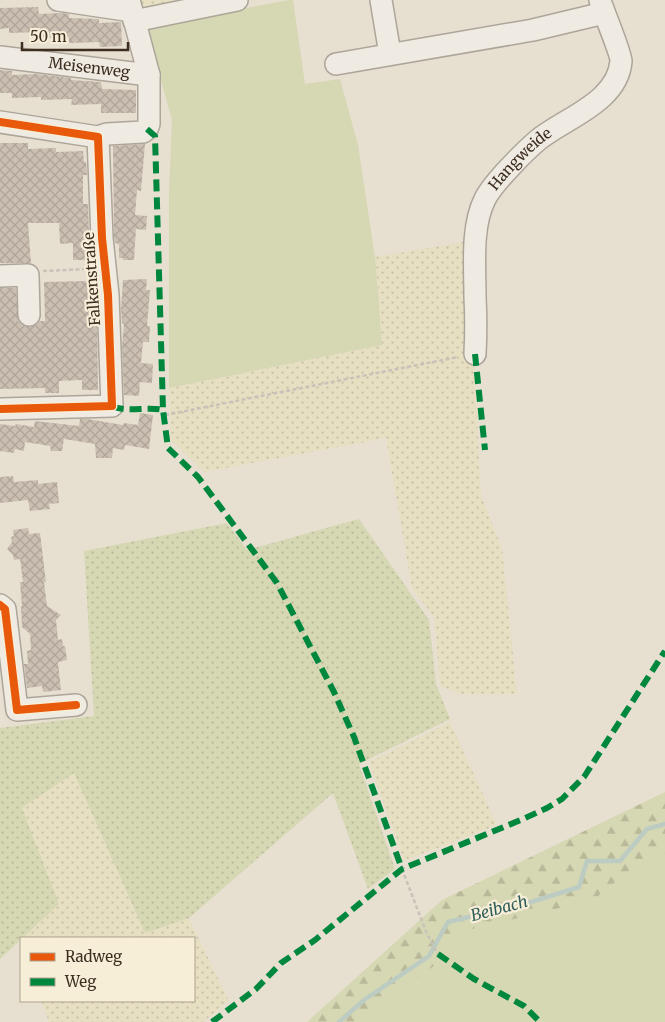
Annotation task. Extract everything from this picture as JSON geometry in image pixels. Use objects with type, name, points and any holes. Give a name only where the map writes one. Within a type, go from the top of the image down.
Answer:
[{"type":"street","points":[[58,0],[131,11],[237,0]]},
{"type":"street","points":[[381,0],[390,54]]},
{"type":"street","points":[[336,64],[533,30],[602,6]]},
{"type":"street","name":"Hangweide","points":[[475,354],[475,265],[477,221],[480,210],[485,198],[496,183],[539,139],[591,105],[613,85],[621,60],[602,6]]},
{"type":"street","points":[[0,122],[98,137],[107,134],[142,132],[147,129],[149,124],[149,75],[131,11]]},
{"type":"street","name":"Meisenweg","points":[[0,57],[149,75]]},
{"type":"street","name":"Falkenstraße","points":[[0,409],[112,406],[98,137]]},
{"type":"street","points":[[0,276],[28,275],[30,315]]},
{"type":"street","points":[[0,605],[5,609],[17,710],[76,705]]},
{"type":"path","points":[[28,275],[36,271],[106,268]]},
{"type":"path","points":[[165,415],[475,354]]},
{"type":"path","points":[[402,869],[427,934],[438,954]]},
{"type":"shaded area","points":[[140,0],[209,0],[143,13]]},
{"type":"shaded area","points":[[468,241],[481,495],[502,548],[517,694],[461,694],[440,686],[434,617],[412,589],[386,438],[204,472],[171,440],[169,388],[382,345],[375,257]]},
{"type":"shaded area","points":[[450,722],[497,825],[404,861],[369,762]]},
{"type":"shaded area","points":[[74,773],[145,933],[189,918],[229,1001],[203,1022],[49,1022],[41,1002],[195,1002],[195,937],[23,937],[58,904],[22,808]]},
{"type":"green space","points":[[293,0],[305,84],[340,79],[358,145],[375,257],[382,345],[169,388],[169,192],[172,120],[146,27]]},
{"type":"green space","points":[[359,519],[429,620],[436,684],[450,719],[359,764],[395,869],[368,889],[333,793],[189,918],[145,933],[74,773],[22,808],[59,904],[24,937],[20,937],[20,940],[0,959],[0,728],[94,716],[84,551],[227,523],[247,550]]},
{"type":"green space","points":[[665,792],[665,854],[648,856],[593,900],[464,931],[434,966],[358,1022],[307,1022],[442,900]]},
{"type":"green space","points":[[665,854],[665,1022],[358,1022],[434,966],[464,931],[593,900],[648,856]]},
{"type":"building","points":[[38,7],[39,14],[62,13],[69,14],[69,18],[99,19],[99,23],[121,22],[122,46],[100,47],[99,42],[69,43],[69,37],[39,38],[39,32],[9,33],[9,28],[0,29],[0,8]]},
{"type":"building","points":[[0,70],[12,71],[12,75],[37,74],[71,78],[71,80],[101,82],[102,89],[136,90],[136,113],[101,113],[101,104],[71,105],[72,99],[41,100],[41,97],[12,98],[12,93],[0,93]]},
{"type":"building","points":[[0,143],[28,143],[28,149],[56,148],[56,152],[83,151],[87,175],[83,175],[83,204],[88,204],[90,260],[73,260],[73,243],[60,244],[59,223],[28,223],[31,263],[0,263]]},
{"type":"building","points":[[145,144],[141,191],[137,190],[135,215],[147,216],[146,230],[136,229],[134,260],[123,260],[123,258],[119,258],[119,244],[115,243],[114,237],[113,146]]},
{"type":"building","points":[[147,279],[146,290],[150,290],[147,326],[150,326],[149,342],[143,342],[141,363],[153,364],[152,383],[140,382],[139,396],[124,395],[122,347],[124,324],[122,323],[121,309],[123,280]]},
{"type":"building","points":[[90,281],[91,325],[97,325],[98,390],[82,390],[82,380],[59,381],[59,393],[45,393],[45,388],[0,389],[0,288],[16,288],[18,321],[23,326],[30,327],[40,321],[45,321],[44,282]]},
{"type":"building","points":[[140,413],[153,415],[149,449],[125,445],[124,450],[113,448],[112,458],[96,458],[95,444],[64,439],[62,451],[51,451],[50,446],[25,442],[24,451],[15,449],[14,453],[0,451],[0,424],[34,427],[35,421],[79,426],[80,419],[87,419],[123,425],[124,423],[138,425]]},
{"type":"building","points":[[13,476],[14,482],[38,480],[38,484],[57,482],[59,503],[49,504],[50,509],[30,511],[28,500],[0,503],[0,477]]},
{"type":"building","points":[[28,528],[29,534],[40,533],[47,606],[61,615],[56,620],[58,640],[62,639],[67,660],[58,662],[61,690],[43,692],[42,686],[27,688],[24,664],[28,664],[27,651],[31,650],[30,634],[22,627],[20,582],[23,582],[20,559],[14,560],[13,555],[7,549],[12,542],[11,537],[14,536],[13,530]]},
{"type":"waterway","name":"Beibach","points":[[339,1022],[364,1000],[429,956],[448,922],[528,903],[579,887],[587,861],[620,861],[647,829],[665,824]]},
{"type":"marked path","points":[[147,129],[155,136],[163,410]]},
{"type":"marked path","points":[[475,354],[485,450]]},
{"type":"marked path","points":[[112,406],[124,409],[163,410],[168,448],[198,477],[277,583],[334,692],[354,737],[402,869]]},
{"type":"marked path","points":[[212,1022],[256,989],[281,963],[315,940],[402,869],[523,819],[562,799],[584,777],[665,651]]},
{"type":"marked path","points":[[438,954],[474,979],[524,1006],[540,1022]]},
{"type":"cycle path","points":[[0,122],[98,137],[102,238],[108,295],[112,406],[0,409]]},
{"type":"cycle path","points":[[0,605],[5,609],[17,710],[76,705]]}]
